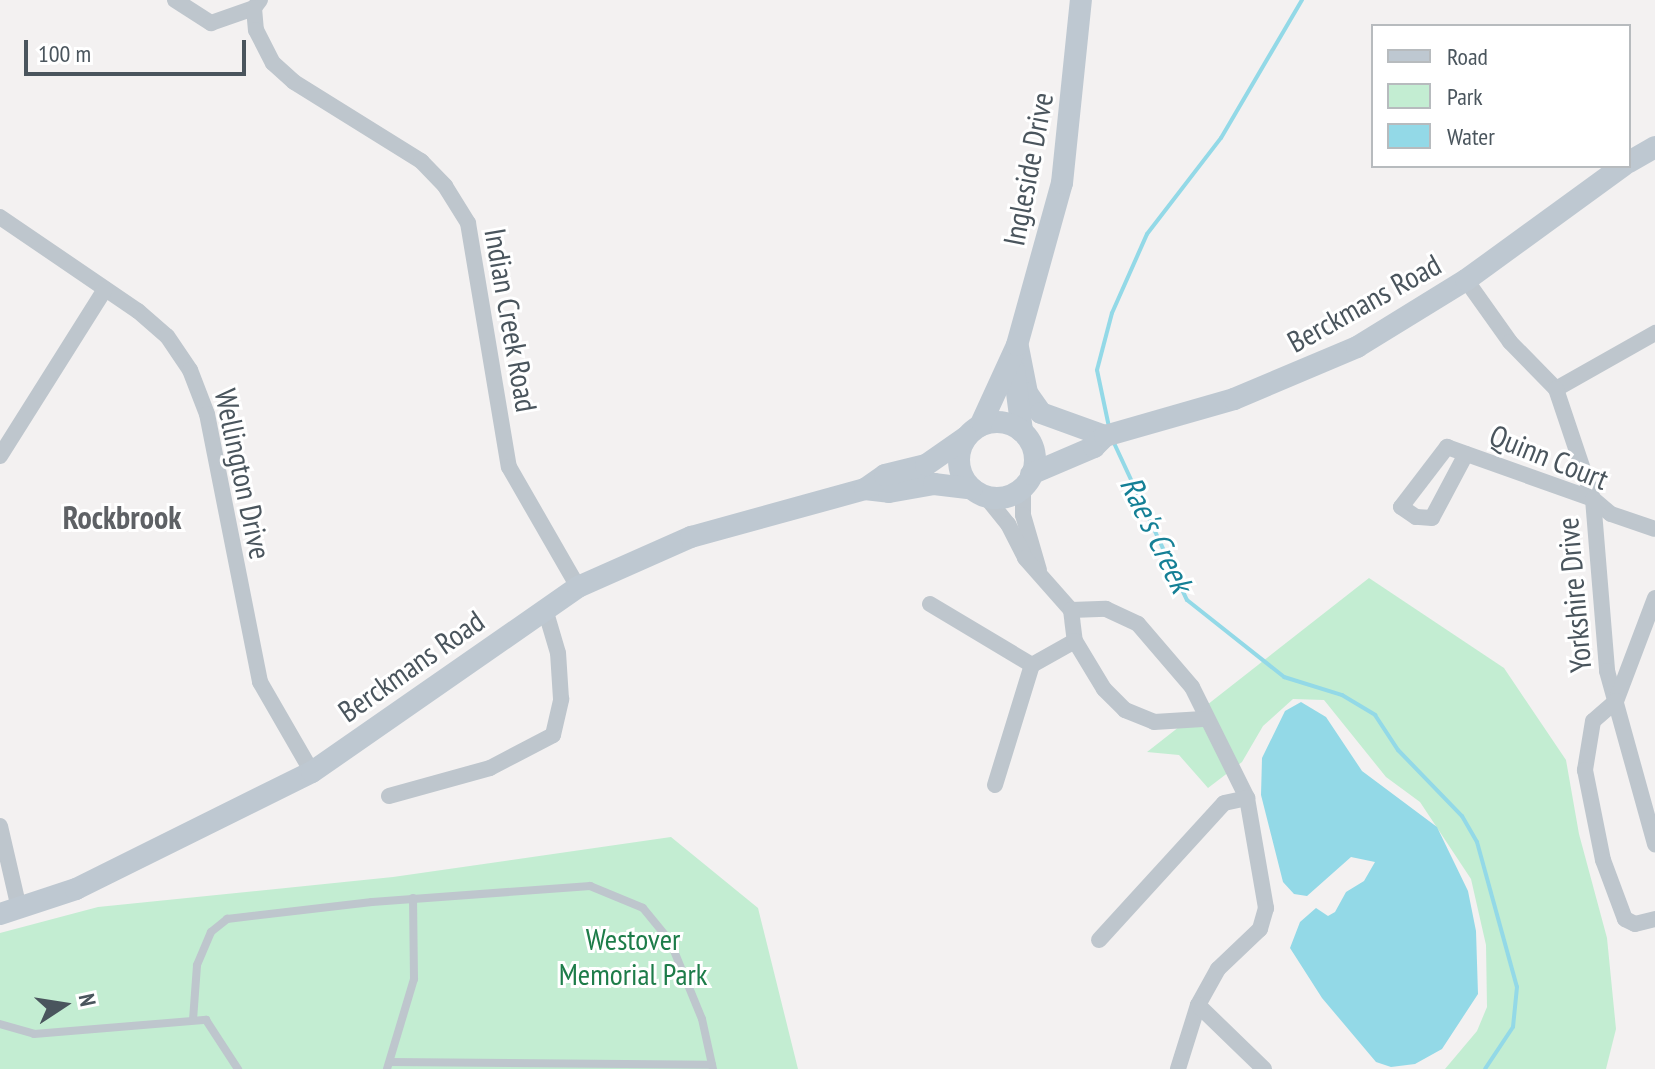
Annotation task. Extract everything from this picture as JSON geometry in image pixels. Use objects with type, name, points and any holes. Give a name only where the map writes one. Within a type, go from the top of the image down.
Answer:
[{"type":"main road","name":"Ingleside Drive","points":[[1023,432],[1012,389],[1017,345],[1062,183],[1081,0]]},
{"type":"main road","points":[[1631,161],[1655,147]]},
{"type":"main road","name":"Berckmans Road","points":[[1023,432],[1048,437],[1098,434],[1177,418],[1295,376],[1357,347],[1466,280],[1620,168]]},
{"type":"main road","name":"Ingleside Drive","points":[[973,432],[1017,345]]},
{"type":"main road","points":[[1017,345],[1023,380],[1034,404],[1054,421],[1098,434]]},
{"type":"main road","points":[[997,422],[1023,432],[1034,454],[1027,480],[1010,496],[979,493],[958,460],[973,432],[997,422]]},
{"type":"main road","name":"Berckmans Road","points":[[10,911],[76,889],[312,772],[578,587],[691,537],[865,489],[885,475],[926,465],[973,432]]},
{"type":"main road","name":"Berckmans Road","points":[[1027,480],[1094,447],[1098,434]]},
{"type":"main road","name":"Berckmans Road","points":[[865,489],[889,492],[934,484],[979,493]]},
{"type":"street","points":[[175,0],[211,23],[257,4]]},
{"type":"street","name":"Indian Creek Road","points":[[257,4],[256,30],[273,63],[294,82],[421,161],[445,186],[468,223],[509,467],[578,587]]},
{"type":"street","name":"Wellington Drive","points":[[0,217],[167,336],[190,370],[207,414],[260,682],[312,772]]},
{"type":"street","name":"Yorkshire Drive","points":[[1466,280],[1510,342],[1556,389],[1593,499],[1600,537],[1603,640],[1616,701],[1655,844]]},
{"type":"street","points":[[0,456],[105,289]]},
{"type":"street","points":[[1556,389],[1655,333]]},
{"type":"street","name":"Quinn Court","points":[[1466,454],[1432,518],[1416,517],[1401,507],[1447,447],[1593,499],[1611,514],[1655,529]]},
{"type":"street","points":[[1027,480],[1023,515],[1041,575]]},
{"type":"street","points":[[979,493],[1071,610],[1075,641],[1104,689],[1125,710],[1154,722],[1203,719]]},
{"type":"street","points":[[1655,598],[1616,701],[1593,721],[1586,747],[1592,814],[1625,919],[1635,924],[1655,919]]},
{"type":"street","points":[[930,604],[1032,665]]},
{"type":"street","points":[[389,796],[490,768],[553,735],[561,699],[558,653],[545,609]]},
{"type":"street","points":[[1071,610],[1106,609],[1138,624],[1192,687],[1203,719],[1247,798],[1266,908],[1260,929],[1218,969],[1198,1005],[1178,1069]]},
{"type":"street","points":[[995,785],[1032,665],[1075,641]]},
{"type":"street","points":[[1099,940],[1224,803],[1247,798]]},
{"type":"street","points":[[0,826],[10,911]]},
{"type":"street","points":[[1198,1005],[1264,1069]]},
{"type":"lane","points":[[193,1020],[197,965],[211,932],[227,919],[413,898],[590,886],[643,908],[670,941],[687,975],[712,1067],[389,1066],[414,979],[413,898]]},
{"type":"lane","points":[[0,1024],[34,1034],[206,1020],[220,1034],[238,1069]]},
{"type":"green space","points":[[1369,578],[1504,668],[1566,760],[1579,834],[1607,938],[1616,1029],[1606,1069],[1445,1069],[1477,1031],[1487,1007],[1486,945],[1471,879],[1420,802],[1386,777],[1324,700],[1293,699],[1263,726],[1242,762],[1208,788],[1179,755],[1147,752]]},
{"type":"green space","name":"Westover Memorial Park","points":[[671,837],[758,908],[798,1069],[0,1069],[0,933],[98,907],[393,877]]},
{"type":"water","points":[[1301,702],[1326,717],[1362,771],[1437,827],[1468,891],[1476,931],[1478,994],[1442,1049],[1415,1064],[1391,1067],[1376,1062],[1322,998],[1290,948],[1300,922],[1316,908],[1328,916],[1335,912],[1346,892],[1364,881],[1375,862],[1351,857],[1307,896],[1294,894],[1283,882],[1261,795],[1262,758],[1285,711]]},
{"type":"waterway","name":"Rae's Creek","points":[[1109,427],[1097,370],[1112,313],[1147,234],[1221,138],[1302,0]]},
{"type":"waterway","name":"Rae's Creek","points":[[1114,443],[1187,600],[1284,677],[1342,695],[1375,715],[1398,750],[1462,816],[1477,842],[1517,987],[1513,1027],[1485,1069]]},
{"type":"district","name":"Rockbrook","points":[[122,517]]}]
